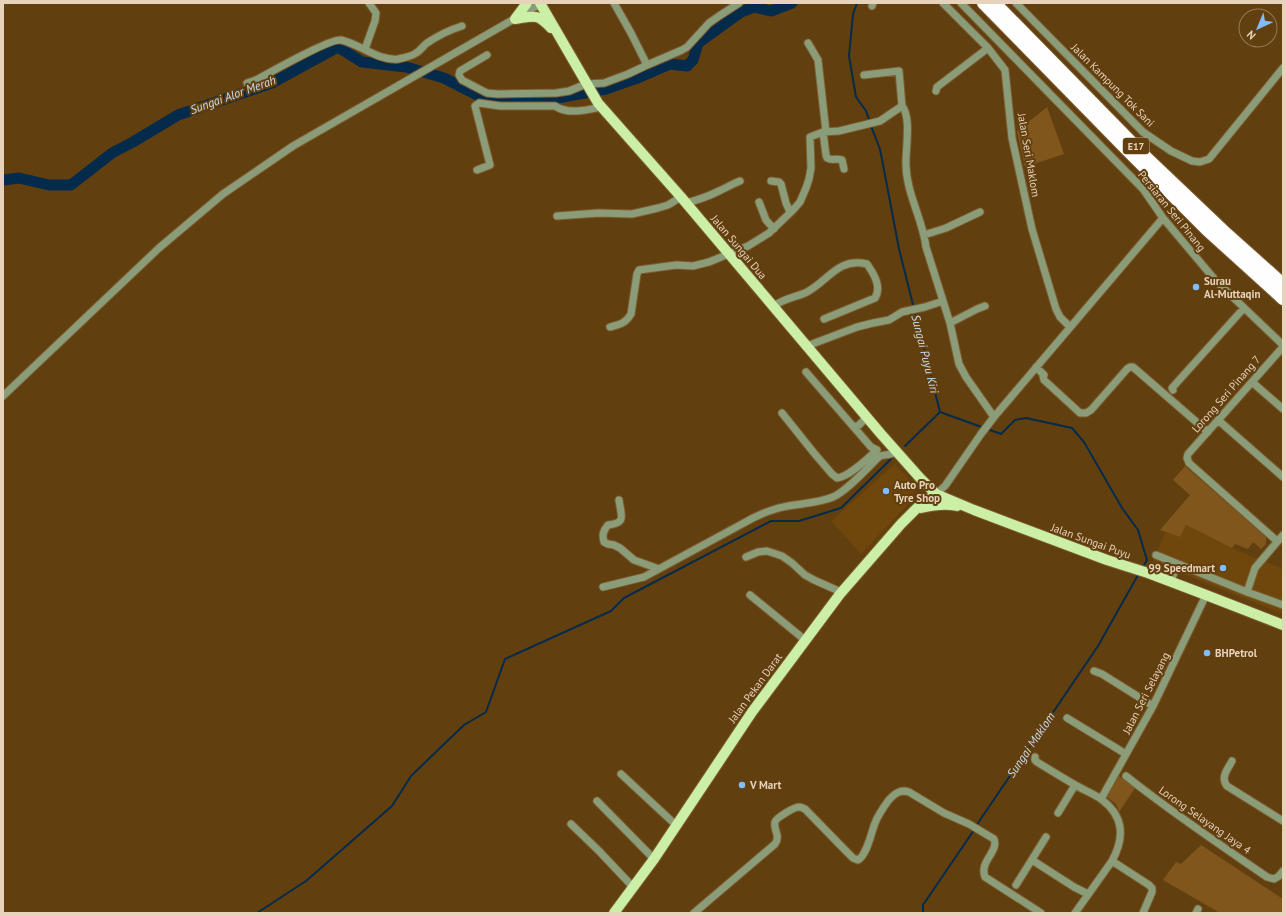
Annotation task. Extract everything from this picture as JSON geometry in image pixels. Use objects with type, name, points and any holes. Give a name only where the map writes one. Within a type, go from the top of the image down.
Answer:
[{"type":"highway","name":"E17","points":[[988,4],[1227,234],[1283,284]]},
{"type":"highway","name":"E17","points":[[988,4],[1128,151],[1207,230],[1283,298]]},
{"type":"main road","points":[[515,19],[527,3]]},
{"type":"main road","name":"Jalan Sungai Dua","points":[[541,3],[587,85],[600,105],[684,200],[881,434],[936,494]]},
{"type":"main road","points":[[515,19],[536,16],[544,20],[561,38]]},
{"type":"main road","points":[[920,478],[922,486],[919,506],[952,504],[974,510]]},
{"type":"main road","name":"Jalan Pekan Darat","points":[[614,913],[677,826],[752,712],[841,592],[901,524],[919,506],[936,494]]},
{"type":"main road","name":"Jalan Sungai Puyu","points":[[936,494],[974,510],[1107,560],[1206,594],[1283,625]]},
{"type":"street","points":[[365,49],[375,21],[376,13],[369,3]]},
{"type":"street","points":[[3,396],[159,248],[223,194],[293,146],[541,3]]},
{"type":"street","points":[[614,3],[647,65]]},
{"type":"street","points":[[487,55],[460,70],[459,75],[462,80],[487,92],[498,94],[556,93],[569,91],[587,85],[604,83],[682,50],[687,47],[713,20],[740,3]]},
{"type":"street","name":"Jalan Seri Maklom","points":[[943,3],[988,48],[1005,70],[1012,138],[1032,228],[1056,309],[1060,317],[1070,327]]},
{"type":"street","name":"Persiaran Seri Pinang","points":[[961,3],[1143,189],[1163,218],[1216,281],[1283,346]]},
{"type":"street","name":"Jalan Kampung Tok Sani","points":[[1016,3],[1143,132],[1171,151],[1192,161],[1200,162],[1209,159],[1283,68]]},
{"type":"street","points":[[247,83],[256,80],[325,44],[338,40],[375,54],[398,59],[415,54],[425,44],[445,32],[462,26]]},
{"type":"street","points":[[808,43],[818,60],[826,155],[827,158],[832,160],[842,160],[844,169]]},
{"type":"street","points":[[936,91],[937,87],[988,48]]},
{"type":"street","points":[[864,75],[899,71],[902,106],[905,109],[907,116],[906,165],[908,181],[916,212],[950,323],[959,364],[968,381],[993,419]]},
{"type":"street","points":[[477,170],[490,165],[475,106],[477,103],[500,106],[555,106],[562,110],[585,110],[600,105]]},
{"type":"street","points":[[610,327],[624,323],[631,314],[640,270],[676,265],[693,266],[709,262],[748,246],[774,229],[800,202],[809,179],[811,168],[810,137],[824,132],[839,132],[880,121],[902,106]]},
{"type":"street","points":[[557,216],[599,213],[632,214],[684,200],[705,197],[728,185],[740,181]]},
{"type":"street","points":[[771,181],[779,182],[790,212]]},
{"type":"street","points":[[759,202],[766,220],[774,229]]},
{"type":"street","points":[[924,235],[946,228],[980,212]]},
{"type":"street","points":[[936,494],[945,486],[993,419],[1163,218]]},
{"type":"street","points":[[774,306],[783,300],[806,293],[831,272],[846,264],[854,262],[867,264],[875,275],[878,294],[875,298],[824,319]]},
{"type":"street","points":[[807,346],[857,327],[889,320],[902,312],[943,301]]},
{"type":"street","points":[[950,323],[985,306]]},
{"type":"street","points":[[1173,390],[1172,388],[1244,308]]},
{"type":"street","name":"Lorong Seri Pinang 7","points":[[1277,541],[1189,463],[1187,458],[1188,454],[1283,346]]},
{"type":"street","points":[[1036,367],[1044,375],[1042,376],[1044,380],[1080,413],[1086,413],[1091,410],[1127,369],[1134,367],[1208,432]]},
{"type":"street","points":[[806,372],[871,447],[879,453],[884,454],[891,455],[896,451]]},
{"type":"street","points":[[1252,382],[1283,409]]},
{"type":"street","points":[[782,413],[814,453],[837,478],[842,477],[879,453]]},
{"type":"street","points":[[854,427],[859,425],[867,417]]},
{"type":"street","points":[[1218,420],[1283,478]]},
{"type":"street","points":[[603,587],[644,577],[768,510],[823,501],[834,497],[842,491],[879,453],[881,434]]},
{"type":"street","points":[[619,500],[621,514],[620,522],[617,524],[608,525],[604,530],[602,536],[604,542],[614,545],[634,560],[659,569]]},
{"type":"street","points":[[1247,592],[1255,568],[1283,534]]},
{"type":"street","points":[[746,557],[758,552],[767,551],[782,556],[805,575],[841,592]]},
{"type":"street","points":[[1156,555],[1247,592],[1283,604]]},
{"type":"street","points":[[1170,582],[1178,564]]},
{"type":"street","name":"Jalan Seri Selayang","points":[[1101,799],[1153,706],[1206,594]]},
{"type":"street","points":[[750,595],[805,640]]},
{"type":"street","points":[[1094,671],[1102,674],[1153,706]]},
{"type":"street","points":[[1067,718],[1126,754]]},
{"type":"street","points":[[1035,757],[1037,762],[1101,799],[1113,809],[1118,817],[1120,838],[1117,852],[1075,913]]},
{"type":"street","points":[[1232,761],[1224,777],[1224,782],[1227,786],[1283,821]]},
{"type":"street","points":[[621,774],[677,826]]},
{"type":"street","name":"Lorong Selayang Jaya 4","points":[[1126,776],[1200,832],[1267,877],[1274,879],[1280,876],[1283,871]]},
{"type":"street","points":[[1058,814],[1075,785]]},
{"type":"street","points":[[694,913],[775,844],[778,838],[775,827],[776,820],[791,810],[799,807],[806,809],[853,858],[858,860],[862,858],[865,852],[883,808],[893,796],[904,790],[994,839],[995,843],[993,849],[984,864],[983,871],[985,877],[1041,913]]},
{"type":"street","points":[[597,801],[654,859]]},
{"type":"street","points":[[571,824],[599,850],[633,887]]},
{"type":"street","points":[[1016,885],[1046,837]]},
{"type":"street","points":[[1032,860],[1074,887],[1088,894]]},
{"type":"street","points":[[1112,861],[1152,888],[1152,892],[1143,913]]},
{"type":"shaded area","points":[[1047,107],[1064,154],[1025,167],[1017,131]]},
{"type":"shaded area","points":[[895,464],[914,485],[912,500],[861,554],[831,521]]},
{"type":"shaded area","points":[[1185,466],[1266,537],[1266,544],[1261,549],[1253,542],[1248,549],[1235,544],[1232,548],[1186,525],[1180,537],[1160,530],[1190,495],[1173,480]]},
{"type":"shaded area","points":[[1185,525],[1238,551],[1283,569],[1283,614],[1153,562],[1165,532],[1180,537]]},
{"type":"shaded area","points":[[1119,776],[1135,788],[1119,812],[1116,804],[1107,797]]},
{"type":"shaded area","points":[[1201,845],[1283,899],[1283,913],[1220,913],[1163,880],[1176,862],[1181,864]]},
{"type":"waterway","name":"Sungai Alor Merah","points":[[3,180],[19,178],[49,185],[71,185],[112,153],[178,115],[272,83],[338,47],[362,62],[406,67],[444,78],[487,100],[541,101],[606,89],[670,64],[687,66],[693,60],[698,43],[741,12],[754,7],[771,11],[792,3]]},
{"type":"waterway","name":"Sungai Puyu Kiri","points":[[857,3],[853,14],[849,56],[856,97],[866,111],[870,122]]},
{"type":"waterway","name":"Sungai Puyu Kiri","points":[[871,126],[880,149],[899,249],[940,412],[1001,434],[1015,420],[1026,418],[1072,428],[1084,442],[1122,508],[1138,530],[1147,560],[1144,565]]},
{"type":"waterway","points":[[905,446],[940,412]]},
{"type":"waterway","points":[[257,913],[306,881],[392,806],[411,776],[464,725],[486,712],[505,659],[611,611],[624,598],[771,521],[799,521],[841,508],[892,458]]},
{"type":"waterway","name":"Sungai Maklom","points":[[976,826],[1098,646],[1138,575]]},
{"type":"waterway","name":"Sungai Maklom","points":[[923,913],[923,905],[974,830]]},
{"type":"place","name":"Surau Al-Muttaqin","points":[[1196,287]]},
{"type":"place","name":"Auto Pro Tyre Shop","points":[[886,491]]},
{"type":"place","name":"99 Speedmart","points":[[1223,568]]},
{"type":"place","name":"BHPetrol","points":[[1207,653]]},
{"type":"place","name":"V Mart","points":[[742,785]]}]
